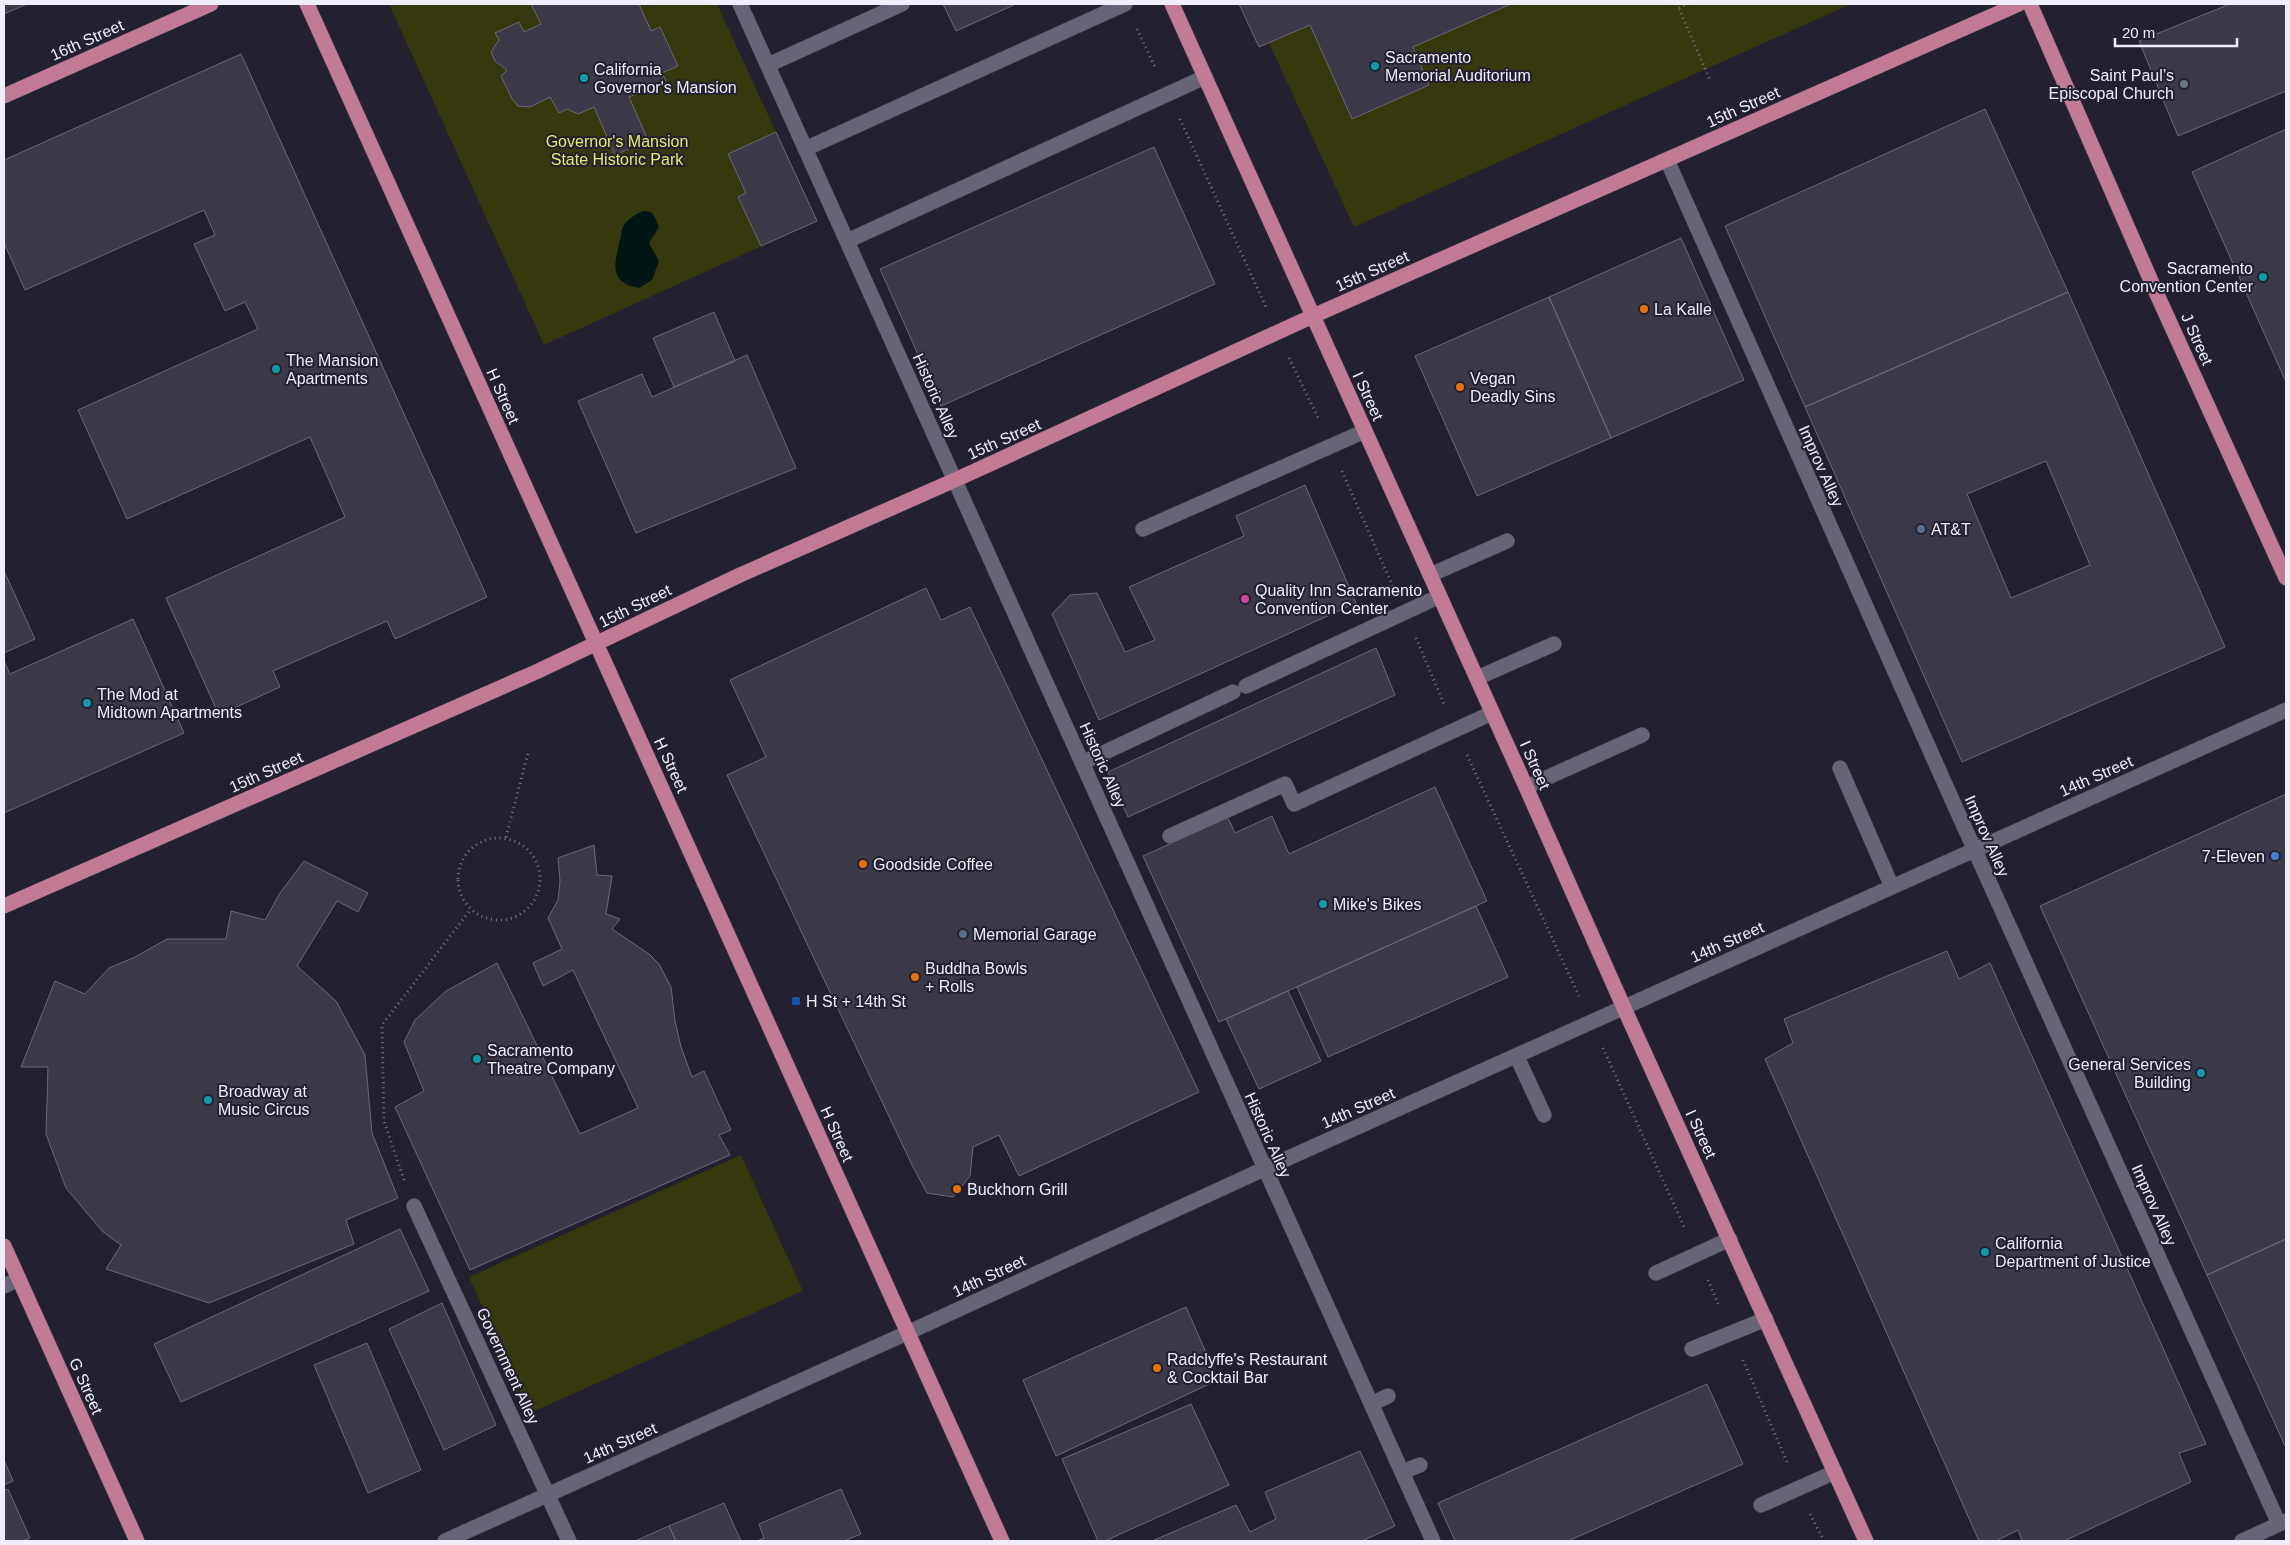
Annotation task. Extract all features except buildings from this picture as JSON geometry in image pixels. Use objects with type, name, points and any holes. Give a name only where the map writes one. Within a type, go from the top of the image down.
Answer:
[{"type":"main road","name":"16th Street","points":[[4,96],[211,4]]},
{"type":"main road","name":"H Street","points":[[307,4],[1002,1541]]},
{"type":"main road","name":"I Street","points":[[1172,4],[1866,1541]]},
{"type":"main road","name":"15th Street","points":[[4,906],[597,645],[740,575],[955,480],[1278,334],[1313,316],[2019,4]]},
{"type":"main road","name":"J Street","points":[[2030,4],[2286,578]]},
{"type":"main road","name":"G Street","points":[[4,1246],[137,1541]]},
{"type":"street","name":"Historic Alley","points":[[740,4],[1433,1541]]},
{"type":"street","points":[[768,66],[902,4]]},
{"type":"street","points":[[806,149],[1125,4]]},
{"type":"street","points":[[847,241],[1205,77]]},
{"type":"street","name":"Improv Alley","points":[[1667,160],[1975,850],[2283,1523]]},
{"type":"street","points":[[1142,529],[1365,430]]},
{"type":"street","points":[[1430,575],[1507,541]]},
{"type":"street","points":[[1082,763],[1440,596]]},
{"type":"street","points":[[1477,678],[1554,644]]},
{"type":"street","name":"14th Street","points":[[445,1541],[908,1333],[1264,1168],[1517,1057],[2286,710]]},
{"type":"street","points":[[1170,836],[1285,784],[1294,804],[1492,713]]},
{"type":"street","points":[[1526,787],[1642,735]]},
{"type":"street","points":[[1840,768],[1892,887]]},
{"type":"street","points":[[1517,1057],[1544,1115]]},
{"type":"street","name":"Government Alley","points":[[414,1206],[569,1541]]},
{"type":"street","points":[[1656,1273],[1730,1239]]},
{"type":"street","points":[[4,1286],[19,1279]]},
{"type":"street","points":[[1692,1350],[1766,1319]]},
{"type":"street","points":[[1372,1404],[1388,1396]]},
{"type":"street","points":[[1402,1472],[1420,1464]]},
{"type":"street","points":[[1761,1504],[1835,1472]]},
{"type":"street","points":[[2242,1541],[2283,1523]]},
{"type":"path","points":[[1125,4],[1331,446],[1455,730],[1592,1023],[1697,1254],[1798,1488],[1824,1541]]},
{"type":"path","points":[[1688,4],[1678,6],[1710,80]]},
{"type":"path","points":[[506,837],[528,753]]},
{"type":"path","points":[[492,837],[506,837],[527,847],[537,861],[541,875],[539,893],[531,906],[520,915],[509,919],[495,920],[480,916],[471,909],[461,895],[458,881],[459,866],[466,853],[477,843],[492,837]]},
{"type":"path","points":[[414,1206],[384,1121],[382,1025],[471,909]]},
{"type":"green space","name":"Governor's Mansion State Historic Park","points":[[389,4],[717,4],[817,221],[544,345]]},
{"type":"green space","points":[[1251,4],[1851,4],[1354,227]]},
{"type":"green space","points":[[741,1155],[803,1291],[530,1413],[469,1277]]},
{"type":"shaded area","points":[[643,211],[652,214],[659,227],[649,243],[659,261],[652,280],[639,288],[623,282],[616,272],[615,266],[623,227],[635,215]]},
{"type":"place","name":"Sacramento Memorial Auditorium","points":[[1375,66]]},
{"type":"place","name":"California Governor's Mansion","points":[[584,78]]},
{"type":"place","name":"Saint Paul’s Episcopal Church","points":[[2184,84]]},
{"type":"place","name":"Sacramento Convention Center","points":[[2263,277]]},
{"type":"place","name":"La Kalle","points":[[1644,309]]},
{"type":"place","name":"The Mansion Apartments","points":[[276,369]]},
{"type":"place","name":"Vegan Deadly Sins","points":[[1460,387]]},
{"type":"place","name":"AT&T","points":[[1921,529]]},
{"type":"place","name":"Quality Inn Sacramento Convention Center","points":[[1245,599]]},
{"type":"place","name":"The Mod at Midtown Apartments","points":[[87,703]]},
{"type":"place","name":"7-Eleven","points":[[2275,856]]},
{"type":"place","name":"Goodside Coffee","points":[[863,864]]},
{"type":"place","name":"Mike's Bikes","points":[[1323,904]]},
{"type":"place","name":"Memorial Garage","points":[[963,934]]},
{"type":"place","name":"Buddha Bowls + Rolls","points":[[915,977]]},
{"type":"place","name":"H St + 14th St","points":[[796,1001]]},
{"type":"place","name":"Sacramento Theatre Company","points":[[477,1059]]},
{"type":"place","name":"General Services Building","points":[[2201,1073]]},
{"type":"place","name":"Broadway at Music Circus","points":[[208,1100]]},
{"type":"place","name":"Buckhorn Grill","points":[[957,1189]]},
{"type":"place","name":"California Department of Justice","points":[[1985,1252]]},
{"type":"place","name":"Radclyffe's Restaurant & Cocktail Bar","points":[[1157,1368]]}]
